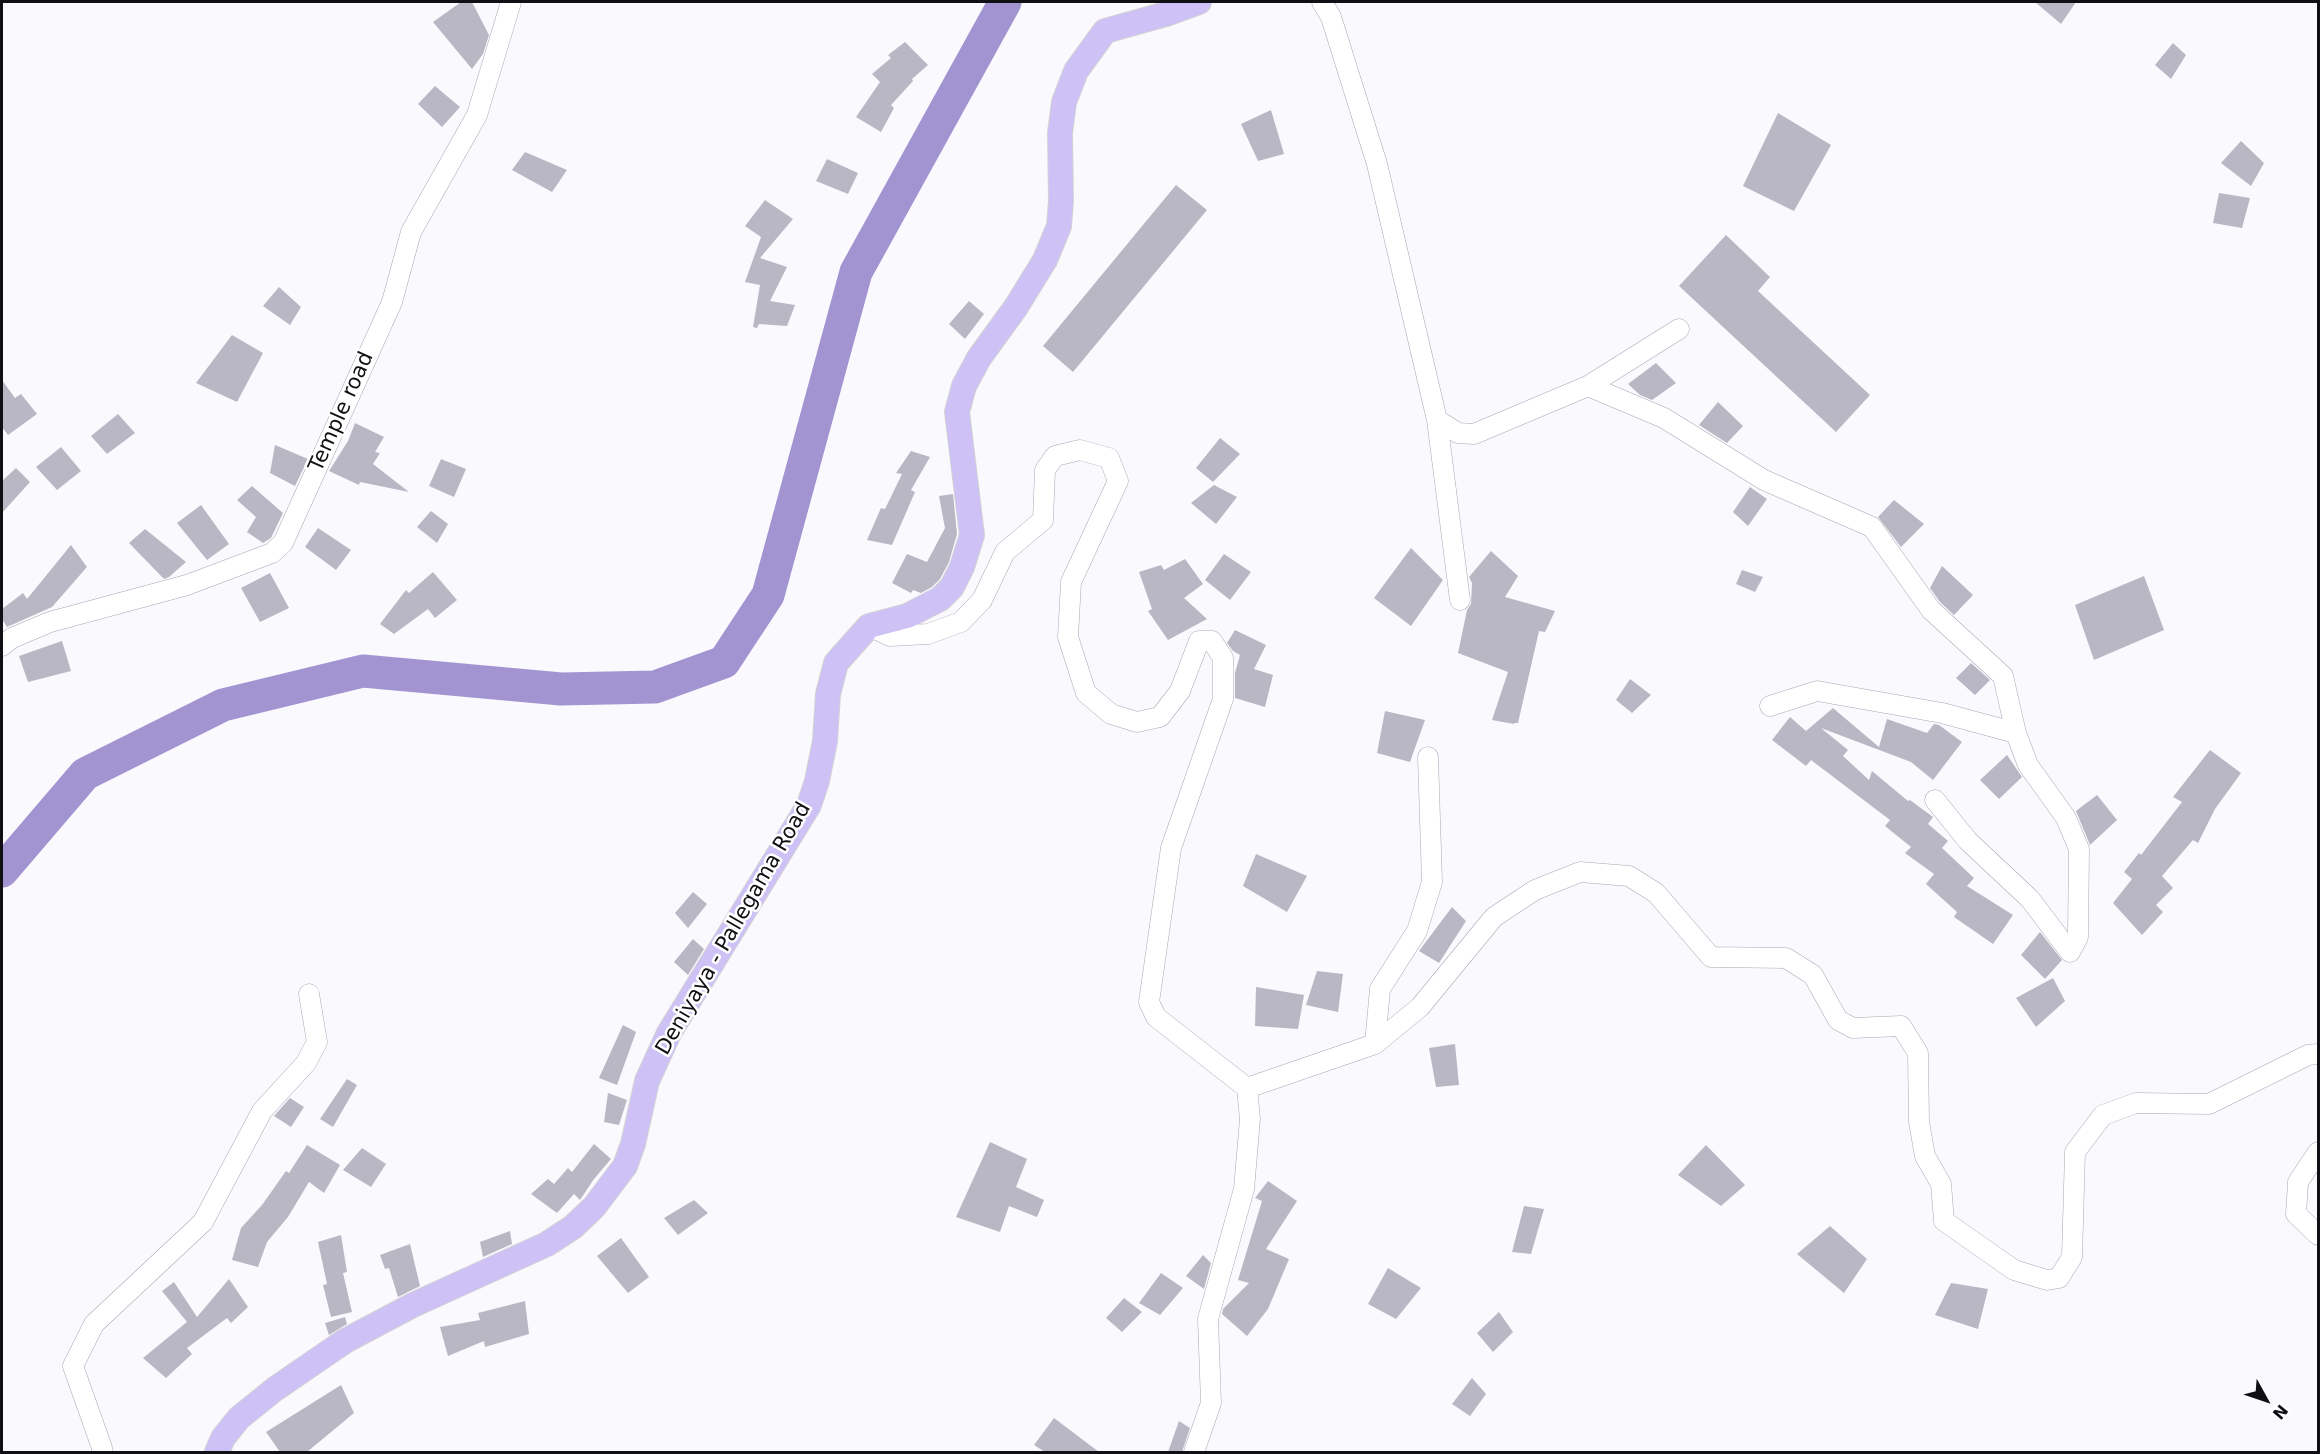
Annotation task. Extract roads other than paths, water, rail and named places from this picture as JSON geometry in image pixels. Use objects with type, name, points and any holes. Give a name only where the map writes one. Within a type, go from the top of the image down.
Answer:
[{"type":"main road","points":[[869,626],[908,616],[940,599],[952,587],[962,567],[972,535],[957,412],[964,386],[979,358],[1016,307],[1045,260],[1059,226],[1060,133],[1064,102],[1076,70],[1105,31],[1166,14],[1198,2]]},
{"type":"main road","name":"Deniyaya - Pallegama Road","points":[[217,1452],[223,1438],[239,1418],[275,1389],[345,1341],[413,1305],[547,1244],[573,1227],[594,1207],[625,1166],[633,1144],[647,1081],[669,1033],[809,805],[817,781],[825,741],[828,694],[836,663],[869,626]]},
{"type":"street","name":"Temple road","points":[[2,646],[12,638],[50,622],[187,585],[272,553],[284,543],[392,302],[411,232],[477,115],[511,2]]},
{"type":"street","points":[[1322,2],[1331,17],[1377,164],[1437,420],[1460,600]]},
{"type":"street","points":[[1437,420],[1458,433],[1474,434],[1588,386],[1679,329]]},
{"type":"street","points":[[1588,386],[1664,418],[1764,480],[1872,527],[1931,610],[2003,676],[2016,733],[2028,765],[2067,818],[2079,849],[2078,937],[2070,952],[2031,899],[1968,841],[1935,800]]},
{"type":"street","points":[[869,626],[890,636],[928,634],[961,622],[982,600],[1005,552],[1043,520],[1045,470],[1055,456],[1080,450],[1109,458],[1118,481],[1071,582],[1068,637],[1086,693],[1111,714],[1137,722],[1160,717],[1180,691],[1199,641],[1212,641],[1223,658],[1222,699],[1171,848],[1149,1002],[1156,1017],[1247,1088],[1250,1119],[1244,1189],[1208,1319],[1211,1403],[1194,1452]]},
{"type":"street","points":[[1770,706],[1817,691],[1942,713],[2016,733]]},
{"type":"street","points":[[1375,1044],[1380,988],[1417,931],[1432,882],[1428,757]]},
{"type":"street","points":[[1247,1088],[1375,1044],[1420,1007],[1494,917],[1535,890],[1580,872],[1629,876],[1656,893],[1711,957],[1786,958],[1813,975],[1838,1020],[1853,1028],[1901,1026],[1918,1053],[1919,1122],[1925,1156],[1941,1184],[1944,1221],[2013,1270],[2047,1280],[2059,1278],[2072,1257],[2075,1152],[2103,1115],[2136,1103],[2209,1104],[2308,1054],[2319,1054]]},
{"type":"street","points":[[102,1452],[73,1366],[94,1324],[203,1222],[262,1111],[306,1063],[317,1042],[309,994]]},
{"type":"street","points":[[2319,1152],[2298,1182],[2296,1214],[2319,1235]]},
{"type":"waterway","points":[[2,871],[85,774],[223,705],[363,671],[561,689],[655,687],[724,662],[768,595],[856,272],[1005,2]]}]
